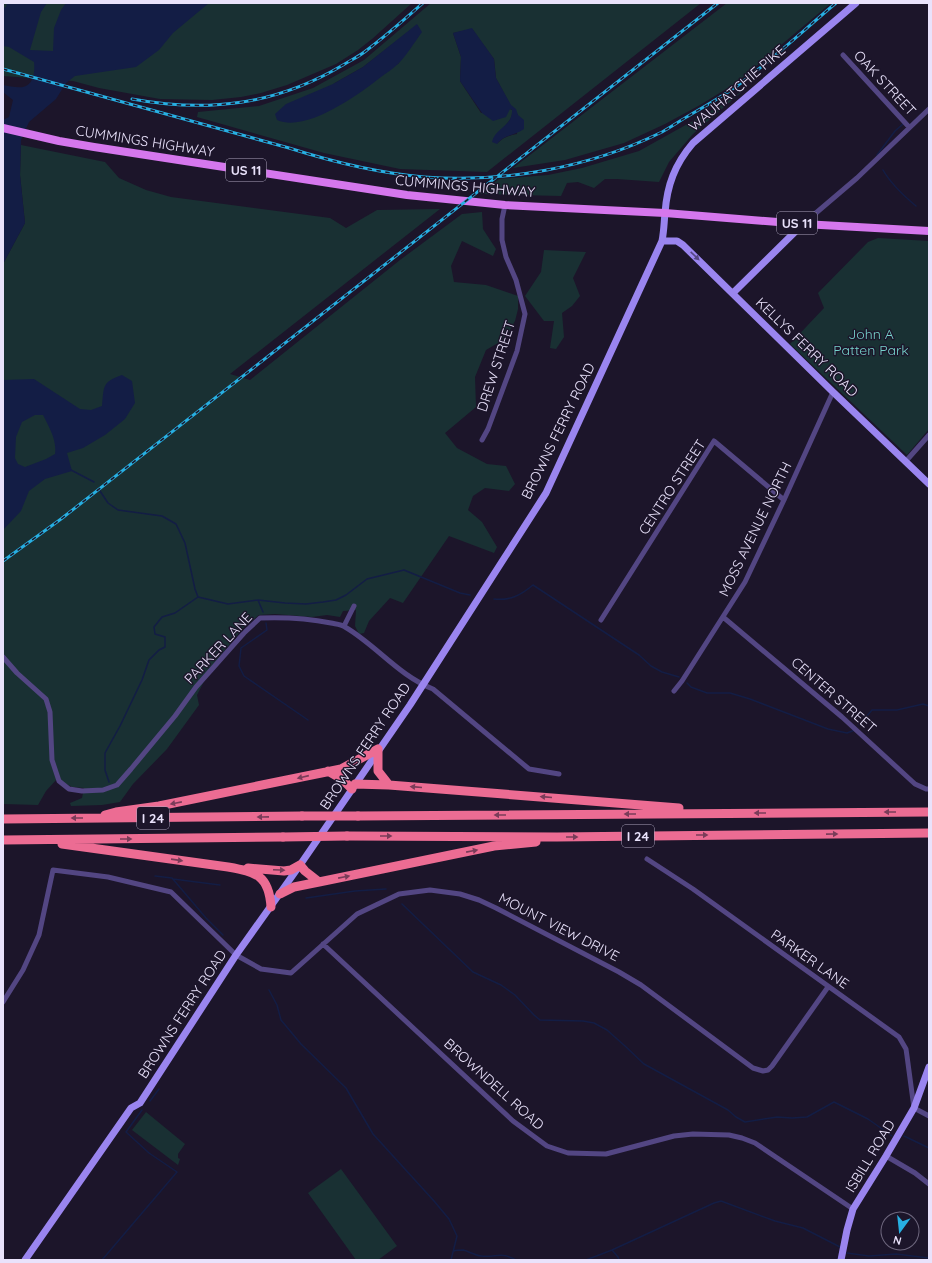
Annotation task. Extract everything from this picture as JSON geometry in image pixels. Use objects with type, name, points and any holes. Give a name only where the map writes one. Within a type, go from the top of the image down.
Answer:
[{"type":"highway","points":[[93,818],[116,812],[159,806],[341,769],[378,749],[378,771],[389,785]]},
{"type":"highway","points":[[328,771],[354,786],[389,785],[738,813]]},
{"type":"highway","name":"I 24","points":[[3,819],[929,812]]},
{"type":"highway","name":"I 24","points":[[3,840],[347,836],[557,837],[929,833]]},
{"type":"highway","points":[[280,894],[294,887],[494,846],[542,841],[557,837]]},
{"type":"highway","points":[[27,840],[228,866],[284,871],[291,870],[300,865],[319,882]]},
{"type":"highway","points":[[228,866],[256,874],[264,880],[270,895],[271,907]]},
{"type":"main road","name":"CUMMINGS HIGHWAY","points":[[3,128],[59,141],[407,195],[505,205],[665,213],[803,224],[929,231]]},
{"type":"street","name":"WAUHATCHIE PIKE","points":[[665,213],[671,178],[684,153],[693,143],[856,3]]},
{"type":"street","name":"OAK STREET","points":[[843,55],[909,127]]},
{"type":"street","points":[[733,293],[803,224],[862,173],[929,109]]},
{"type":"street","name":"DREW STREET","points":[[482,440],[488,429],[517,351],[525,314],[516,280],[506,257],[502,240],[502,219],[505,205]]},
{"type":"street","name":"BROWNS FERRY ROAD","points":[[25,1260],[131,1108],[140,1103],[236,955],[300,865],[422,685],[546,493],[662,240],[665,213]]},
{"type":"street","name":"KELLYS FERRY ROAD","points":[[662,240],[677,240],[683,244],[929,484]]},
{"type":"street","name":"MOSS AVENUE NORTH","points":[[674,691],[724,618],[745,582],[833,392]]},
{"type":"street","points":[[906,461],[929,435]]},
{"type":"street","name":"CENTRO STREET","points":[[601,620],[714,441],[784,500]]},
{"type":"street","points":[[344,626],[354,606]]},
{"type":"street","name":"PARKER LANE","points":[[3,657],[17,673],[46,699],[50,712],[52,760],[59,781],[69,789],[82,791],[103,790],[117,784],[175,716],[196,687],[260,618],[290,617],[317,620],[344,626],[422,685],[433,689],[529,769],[559,774]]},
{"type":"street","name":"CENTER STREET","points":[[724,618],[842,717],[915,784],[929,789]]},
{"type":"street","name":"PARKER LANE","points":[[647,859],[693,889],[892,1033],[902,1042],[906,1049],[914,1108]]},
{"type":"street","name":"MOUNT VIEW DRIVE","points":[[3,1002],[23,970],[39,936],[53,870],[108,877],[171,892],[236,955],[261,969],[291,973],[357,914],[399,894],[430,890],[460,894],[479,900],[496,908],[619,972],[643,987],[753,1068],[763,1071],[768,1070],[772,1066],[828,987]]},
{"type":"street","name":"BROWNDELL ROAD","points":[[324,944],[513,1121],[547,1146],[568,1153],[606,1154],[674,1136],[693,1134],[729,1135],[755,1142],[853,1209]]},
{"type":"street","name":"ISBILL ROAD","points":[[841,1260],[853,1209],[914,1108],[929,1067]]},
{"type":"street","points":[[914,1108],[929,1116]]},
{"type":"street","points":[[886,1156],[915,1173],[929,1184]]},
{"type":"green space","points":[[3,3],[412,3],[372,39],[336,64],[287,85],[261,93],[212,100],[160,99],[99,88],[73,81],[3,76]]},
{"type":"green space","points":[[431,3],[701,3],[487,172],[400,169],[324,153],[197,117],[198,112],[259,106],[313,88],[364,60]],"holes":[[[417,25],[421,32],[398,64],[333,84],[363,67]],[[472,29],[494,59],[496,78],[511,106],[518,115],[517,134],[506,137],[497,144],[504,128],[511,118],[512,110],[481,113],[460,81],[461,57],[453,33]]]},
{"type":"green space","points":[[727,3],[831,3],[736,83],[665,124],[624,143],[565,160],[513,168]]},
{"type":"green space","points":[[745,89],[693,134],[669,162],[659,182],[605,179],[594,188],[578,182],[567,183],[561,196],[480,194],[499,179],[548,175],[582,168],[639,151],[725,103]]},
{"type":"green space","points":[[21,145],[105,162],[119,178],[146,190],[171,197],[330,218],[346,228],[377,210],[440,209],[230,374],[250,380],[400,260],[462,214],[482,212],[483,229],[496,249],[493,256],[462,241],[451,266],[454,282],[486,285],[518,296],[518,309],[515,321],[505,339],[486,350],[475,377],[476,407],[445,433],[457,448],[487,464],[506,466],[515,484],[509,491],[485,488],[473,496],[468,510],[482,522],[497,547],[494,553],[449,536],[403,603],[390,598],[369,621],[364,633],[359,634],[355,626],[356,610],[343,611],[340,617],[327,615],[312,617],[275,614],[259,615],[243,628],[212,666],[197,695],[199,705],[167,749],[133,784],[120,802],[102,805],[71,806],[70,803],[82,798],[84,788],[72,787],[57,779],[46,791],[38,805],[3,804],[3,264],[25,223],[20,175]]},
{"type":"green space","name":"John A Patten Park","points":[[878,238],[929,241],[929,429],[907,455],[790,344],[824,308],[818,293],[868,242]]},
{"type":"green space","points":[[544,250],[586,252],[573,278],[580,296],[572,306],[562,313],[564,337],[556,349],[550,348],[554,321],[544,321],[525,296],[541,272]]},
{"type":"green space","points":[[146,1112],[185,1144],[178,1154],[178,1158],[180,1159],[178,1165],[132,1130]]},
{"type":"green space","points":[[341,1169],[397,1246],[378,1260],[356,1260],[308,1193]]},
{"type":"water","points":[[7,3],[47,3],[41,12],[30,50],[53,51],[54,28],[61,10],[66,3],[209,3],[173,33],[159,50],[136,67],[75,76],[66,83],[56,99],[29,122],[21,140],[20,175],[25,223],[3,264],[3,120],[9,117],[13,100],[3,92],[3,85],[18,87],[27,86],[32,81],[34,69],[34,62],[9,47],[3,46],[3,8],[6,7]]},
{"type":"water","points":[[417,24],[422,32],[398,64],[346,102],[317,117],[302,121],[289,123],[277,120],[275,114],[286,104],[333,84],[363,67]]},
{"type":"water","points":[[472,28],[494,59],[496,78],[511,105],[516,109],[518,115],[524,120],[524,129],[503,138],[497,144],[492,142],[494,137],[510,120],[512,110],[510,109],[506,117],[493,121],[482,113],[460,81],[461,57],[453,33]]},
{"type":"water","points":[[122,375],[132,381],[135,403],[125,419],[105,435],[83,448],[67,453],[72,471],[45,479],[29,491],[21,511],[3,530],[3,380],[34,379],[80,409],[91,410],[102,406],[105,386],[115,378]],"holes":[[[35,415],[43,415],[54,439],[55,454],[25,467],[18,464],[15,458],[16,437],[22,422]]]},
{"type":"waterway","points":[[877,155],[895,131],[903,124]]},
{"type":"waterway","points":[[883,170],[898,190],[916,206]]},
{"type":"waterway","points":[[71,470],[94,482]]},
{"type":"waterway","points":[[100,491],[108,503],[118,510],[162,516],[176,524],[185,543],[198,597]]},
{"type":"waterway","points":[[109,782],[105,770],[105,753],[142,680],[149,660],[159,650],[165,647],[165,637],[155,634],[154,627],[162,617],[175,613],[198,597],[228,604],[258,600],[306,604],[323,602],[336,600],[346,595],[367,579],[404,570],[460,593],[470,595]]},
{"type":"waterway","points":[[494,599],[510,598],[524,592],[533,585],[639,655],[651,666],[662,672],[679,677]]},
{"type":"waterway","points":[[258,600],[263,612]]},
{"type":"waterway","points":[[266,623],[267,630],[241,648],[239,666],[244,676],[308,720]]},
{"type":"waterway","points":[[687,683],[691,687],[707,693],[730,693],[750,699],[828,729],[847,733],[855,730]]},
{"type":"waterway","points":[[859,725],[872,710],[897,710],[923,704],[929,706]]},
{"type":"waterway","points":[[155,876],[172,878],[206,918],[223,935]]},
{"type":"waterway","points":[[173,879],[220,885]]},
{"type":"waterway","points":[[306,898],[355,891],[386,889]]},
{"type":"waterway","points":[[402,904],[473,972],[501,985],[515,995],[540,1020],[583,1021],[594,1023],[607,1030],[644,1064],[728,1110],[745,1122],[777,1117],[807,1117],[834,1102],[868,1119],[892,1136]]},
{"type":"waterway","points":[[269,990],[277,1005],[281,1020],[301,1044],[346,1088],[373,1134],[449,1219],[457,1236],[451,1260]]},
{"type":"waterway","points":[[150,1101],[159,1089]]},
{"type":"waterway","points":[[102,1260],[177,1172],[149,1153],[126,1132],[142,1110]]},
{"type":"waterway","points":[[904,1136],[929,1148]]},
{"type":"waterway","points":[[586,1260],[612,1250],[721,1201],[775,1221],[803,1228],[840,1247]]},
{"type":"waterway","points":[[454,1251],[463,1250],[481,1256],[502,1255],[516,1260]]},
{"type":"waterway","points":[[612,1250],[619,1260]]},
{"type":"waterway","points":[[847,1253],[869,1256],[896,1254],[929,1258]]},
{"type":"railway","points":[[132,99],[160,103],[214,105],[267,97],[292,89],[318,79],[361,54],[423,3]]},
{"type":"railway","points":[[3,561],[61,519],[718,3]]},
{"type":"railway","points":[[3,69],[322,158],[356,166],[390,173],[424,177],[485,178],[515,175],[576,164],[634,145],[662,132],[741,83],[836,3]]}]
